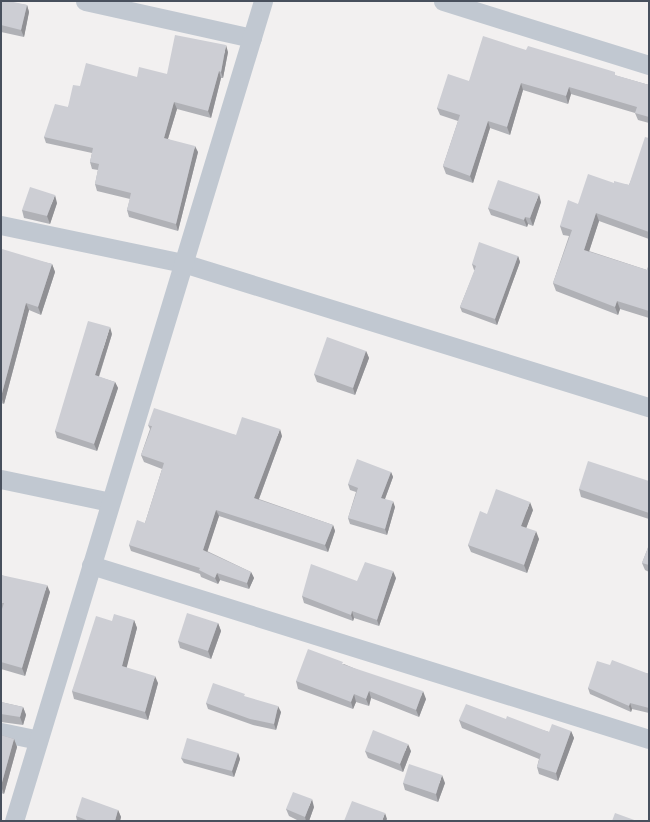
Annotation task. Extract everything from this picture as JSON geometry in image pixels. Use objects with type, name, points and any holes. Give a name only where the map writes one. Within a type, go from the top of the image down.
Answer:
[{"type":"street","points":[[86,1],[252,38]]},
{"type":"street","points":[[14,821],[90,565],[263,1]]},
{"type":"street","points":[[443,1],[649,65]]},
{"type":"street","points":[[1,225],[183,263],[649,408]]},
{"type":"street","points":[[1,479],[110,502]]},
{"type":"street","points":[[90,565],[649,739]]},
{"type":"street","points":[[1,732],[38,740]]},
{"type":"building","points":[[1,1],[27,5],[21,30],[1,25]]},
{"type":"building","points":[[175,35],[226,45],[221,72],[219,71],[208,111],[174,102],[164,138],[195,146],[176,224],[127,210],[131,193],[95,184],[99,164],[90,162],[93,148],[44,137],[55,104],[68,107],[73,85],[80,86],[86,63],[137,77],[139,67],[167,74]]},
{"type":"building","points":[[483,36],[526,50],[528,46],[615,72],[615,75],[649,85],[649,117],[635,113],[637,107],[569,87],[566,96],[521,83],[507,127],[488,121],[470,176],[443,166],[460,115],[437,108],[448,74],[469,81]]},
{"type":"building","points":[[645,137],[649,138],[649,232],[596,213],[584,250],[647,270],[649,264],[649,311],[617,301],[615,307],[553,283],[572,230],[560,226],[568,200],[578,204],[588,174],[614,183],[614,181],[629,185]]},
{"type":"building","points":[[498,180],[539,194],[530,218],[525,217],[524,220],[488,208]]},
{"type":"building","points":[[30,187],[55,195],[47,216],[22,210]]},
{"type":"building","points":[[479,242],[518,256],[495,319],[460,307],[476,266],[472,264]]},
{"type":"building","points":[[2,249],[52,264],[38,307],[26,303],[1,397],[1,252]]},
{"type":"building","points":[[88,321],[110,327],[95,375],[115,382],[94,444],[55,431]]},
{"type":"building","points":[[327,337],[366,351],[353,388],[314,374]]},
{"type":"building","points":[[154,408],[236,435],[242,417],[280,429],[254,498],[333,525],[325,545],[216,510],[203,550],[251,572],[247,583],[217,573],[215,578],[199,570],[200,568],[129,545],[137,520],[145,523],[164,463],[141,455],[152,426],[148,425]]},
{"type":"building","points":[[357,459],[391,472],[381,498],[393,501],[385,529],[348,518],[358,488],[348,484]]},
{"type":"building","points":[[588,461],[649,481],[649,513],[579,489]]},
{"type":"building","points":[[496,489],[530,502],[521,526],[536,531],[524,565],[468,545],[480,511],[487,514]]},
{"type":"building","points":[[649,545],[649,565],[642,563]]},
{"type":"building","points":[[365,562],[393,571],[377,620],[352,611],[351,615],[302,596],[311,564],[357,581]]},
{"type":"building","points":[[1,575],[47,585],[22,668],[1,662],[1,612],[4,603],[1,603]]},
{"type":"building","points":[[187,613],[218,623],[208,651],[178,641]]},
{"type":"building","points":[[114,614],[134,620],[122,666],[155,676],[145,712],[72,691],[96,616],[112,621]]},
{"type":"building","points":[[308,649],[343,662],[342,664],[423,691],[416,710],[369,691],[366,699],[354,694],[351,702],[296,681]]},
{"type":"building","points":[[612,660],[649,674],[649,708],[630,703],[629,706],[588,688],[597,661],[610,665]]},
{"type":"building","points":[[213,683],[245,694],[244,696],[278,706],[274,724],[250,719],[206,703]]},
{"type":"building","points":[[1,702],[23,707],[20,717],[1,714]]},
{"type":"building","points":[[466,704],[506,719],[507,716],[549,732],[552,724],[571,731],[556,773],[537,767],[541,754],[459,720]]},
{"type":"building","points":[[373,730],[408,744],[400,764],[365,751]]},
{"type":"building","points":[[1,735],[14,739],[1,786]]},
{"type":"building","points":[[187,738],[238,753],[232,771],[181,758]]},
{"type":"building","points":[[409,764],[442,775],[436,794],[403,783]]},
{"type":"building","points":[[293,792],[312,799],[305,817],[286,809]]},
{"type":"building","points":[[82,797],[118,810],[115,821],[89,821],[76,816]]},
{"type":"building","points":[[352,801],[385,813],[382,821],[344,821]]},
{"type":"building","points":[[615,813],[637,821],[612,821]]}]
